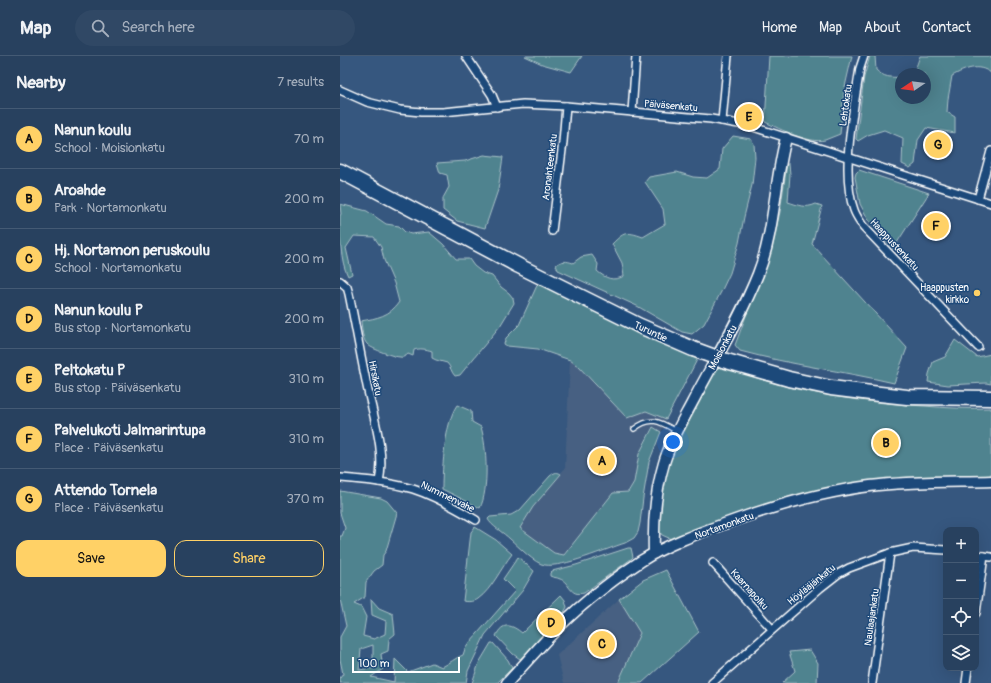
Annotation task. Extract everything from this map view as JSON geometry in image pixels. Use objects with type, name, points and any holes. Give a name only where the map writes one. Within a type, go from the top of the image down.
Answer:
[{"type":"highway","name":"Turuntie","points":[[340,171],[519,266],[640,326],[723,360],[789,379],[864,392],[907,397],[991,398]]},
{"type":"main road","name":"Moisionkatu","points":[[654,553],[656,497],[664,462],[677,431],[745,302],[758,272],[767,244],[786,138]]},
{"type":"main road","name":"Nortamonkatu","points":[[507,683],[549,637],[577,610],[606,586],[654,553],[695,535],[735,520],[823,494],[869,486],[891,484],[991,481]]},
{"type":"street","points":[[466,56],[492,95],[497,107]]},
{"type":"street","points":[[632,112],[636,56]]},
{"type":"street","points":[[722,121],[728,56]]},
{"type":"street","name":"Lehtokatu","points":[[848,157],[860,68],[864,56]]},
{"type":"street","name":"Päiväsenkatu","points":[[340,90],[367,102],[407,111],[443,112],[523,104],[566,106],[722,121],[750,126],[991,203]]},
{"type":"street","name":"Aronahteenkatu","points":[[552,231],[566,106]]},
{"type":"street","points":[[978,199],[991,152]]},
{"type":"street","name":"Haappustenkatu","points":[[848,157],[851,198],[854,210],[864,226],[978,347]]},
{"type":"street","name":"Hirsikatu","points":[[340,281],[347,287],[349,294],[381,450],[379,482]]},
{"type":"street","name":"Nummenvahe","points":[[340,478],[379,482],[414,490],[435,498],[476,520]]},
{"type":"street","name":"Höylääjänkatu","points":[[712,683],[772,629],[838,574],[860,563],[890,553],[913,548],[943,550]]},
{"type":"street","name":"Naulaajankatu","points":[[872,683],[890,553]]},
{"type":"street","points":[[979,599],[988,557]]},
{"type":"street","name":"Kaarnapolku","points":[[714,563],[772,629]]},
{"type":"street","points":[[966,683],[968,671]]},
{"type":"lane","points":[[634,429],[642,422],[654,421],[664,424],[677,431]]},
{"type":"shaded area","points":[[570,360],[646,411],[666,419],[661,432],[652,427],[639,454],[634,482],[627,492],[613,493],[564,555],[554,553],[520,528],[533,507],[565,468]]},
{"type":"shaded area","points":[[619,599],[640,633],[618,683],[564,683],[557,655]]},
{"type":"green space","points":[[525,56],[582,56],[571,72],[542,64]]},
{"type":"green space","points":[[769,56],[852,56],[844,91],[840,134],[825,140],[811,140],[765,122]]},
{"type":"green space","points":[[870,56],[875,56],[876,70],[881,74],[895,77],[895,104],[931,104],[931,68],[916,68],[920,56],[991,56],[991,73],[981,68],[972,68],[952,76],[947,112],[955,117],[955,133],[926,128],[918,140],[915,164],[910,168],[902,164],[903,138],[884,130],[868,135],[858,141],[856,139],[864,77]]},
{"type":"green space","points":[[733,136],[751,139],[754,144],[755,158],[752,185],[739,243],[730,273],[704,324],[692,334],[682,332],[637,306],[558,270],[556,265],[560,262],[567,261],[573,263],[581,257],[592,255],[598,264],[597,271],[603,276],[616,279],[624,276],[622,263],[612,244],[623,235],[629,233],[643,237],[665,224],[663,209],[645,182],[649,177],[677,172],[693,177],[707,178],[720,169],[722,149]]},
{"type":"green space","points":[[484,155],[503,157],[498,190],[485,228],[457,221],[443,210],[443,198],[449,187],[447,175],[440,173],[437,163],[465,161]]},
{"type":"green space","points":[[787,164],[789,164],[790,174],[788,202],[802,206],[816,204],[822,206],[812,244],[907,348],[894,383],[759,356],[740,351],[735,345],[771,250],[780,212]]},
{"type":"green space","points":[[859,170],[929,193],[893,249],[868,219],[860,204],[855,177]]},
{"type":"green space","points":[[340,204],[367,211],[386,224],[399,226],[405,232],[411,234],[429,232],[443,244],[456,259],[469,259],[474,266],[483,273],[492,276],[513,298],[514,303],[500,326],[460,375],[455,376],[447,363],[432,358],[432,351],[416,349],[414,350],[413,356],[408,354],[401,357],[378,351],[366,343],[361,321],[383,316],[392,310],[399,302],[381,247],[374,237],[354,236],[346,248],[352,274],[348,276],[343,263],[341,247]]},
{"type":"green space","points":[[539,281],[636,333],[698,358],[666,419],[646,411],[627,418],[579,367],[570,360],[538,349],[507,346],[504,344],[506,338],[519,325]]},
{"type":"green space","points":[[955,340],[977,357],[991,354],[991,384],[948,385],[928,382],[933,362],[945,357]]},
{"type":"green space","points":[[718,365],[761,379],[825,395],[884,403],[941,407],[991,408],[991,476],[900,478],[844,484],[768,503],[671,539],[662,535],[658,529],[662,489],[671,457]]},
{"type":"green space","points":[[457,405],[471,411],[472,422],[481,427],[483,435],[486,457],[486,480],[485,491],[480,508],[442,489],[447,434]]},
{"type":"green space","points":[[653,427],[661,432],[649,462],[640,523],[638,532],[634,538],[625,543],[573,561],[562,564],[545,565],[536,562],[489,521],[488,519],[490,517],[511,515],[520,510],[550,476],[555,473],[559,473],[561,474],[533,507],[520,528],[554,553],[564,555],[613,493],[628,492],[634,482],[639,454]]},
{"type":"green space","points":[[340,491],[381,498],[387,501],[397,513],[386,551],[383,555],[382,565],[374,571],[366,582],[365,597],[354,604],[361,607],[366,617],[363,636],[374,639],[385,634],[386,621],[372,615],[371,599],[379,608],[393,614],[395,634],[389,639],[388,651],[381,654],[383,669],[371,677],[394,682],[395,659],[408,672],[432,663],[442,667],[463,655],[470,642],[515,591],[503,579],[518,557],[534,571],[523,590],[485,635],[468,671],[466,683],[340,683],[340,678],[343,674],[340,659],[340,637],[346,626],[340,599],[340,536],[342,536],[345,528],[340,513]],"holes":[[[373,645],[373,668],[359,670],[361,649]]]},
{"type":"green space","points":[[475,527],[496,540],[512,554],[488,590],[478,599],[471,602],[463,601],[471,532]]},
{"type":"green space","points":[[631,548],[633,557],[584,593],[575,593],[559,578],[550,576],[552,571],[576,565]]},
{"type":"green space","points":[[666,570],[699,632],[642,683],[618,683],[640,633],[619,599],[643,580]]},
{"type":"green space","points":[[561,595],[565,600],[567,607],[563,614],[520,659],[513,654],[496,636],[505,626],[511,626],[522,633]]},
{"type":"green space","points":[[491,643],[493,643],[508,660],[512,668],[497,683],[472,683],[479,663]]},
{"type":"green space","points":[[810,650],[818,663],[817,683],[782,683],[795,671],[789,652]]},
{"type":"place","name":"Peltokatu P","points":[[749,117]]},
{"type":"place","name":"Attendo Tornela","points":[[938,145]]},
{"type":"place","name":"Palvelukoti Jalmarintupa","points":[[936,226]]},
{"type":"place","name":"Haappusten kirkko","points":[[977,293]]},
{"type":"place","name":"Aroahde","points":[[886,443]]},
{"type":"place","name":"Nanun koulu","points":[[602,461]]},
{"type":"place","name":"Nanun koulu P","points":[[551,623]]},
{"type":"place","name":"Hj. Nortamon peruskoulu","points":[[602,644]]}]
